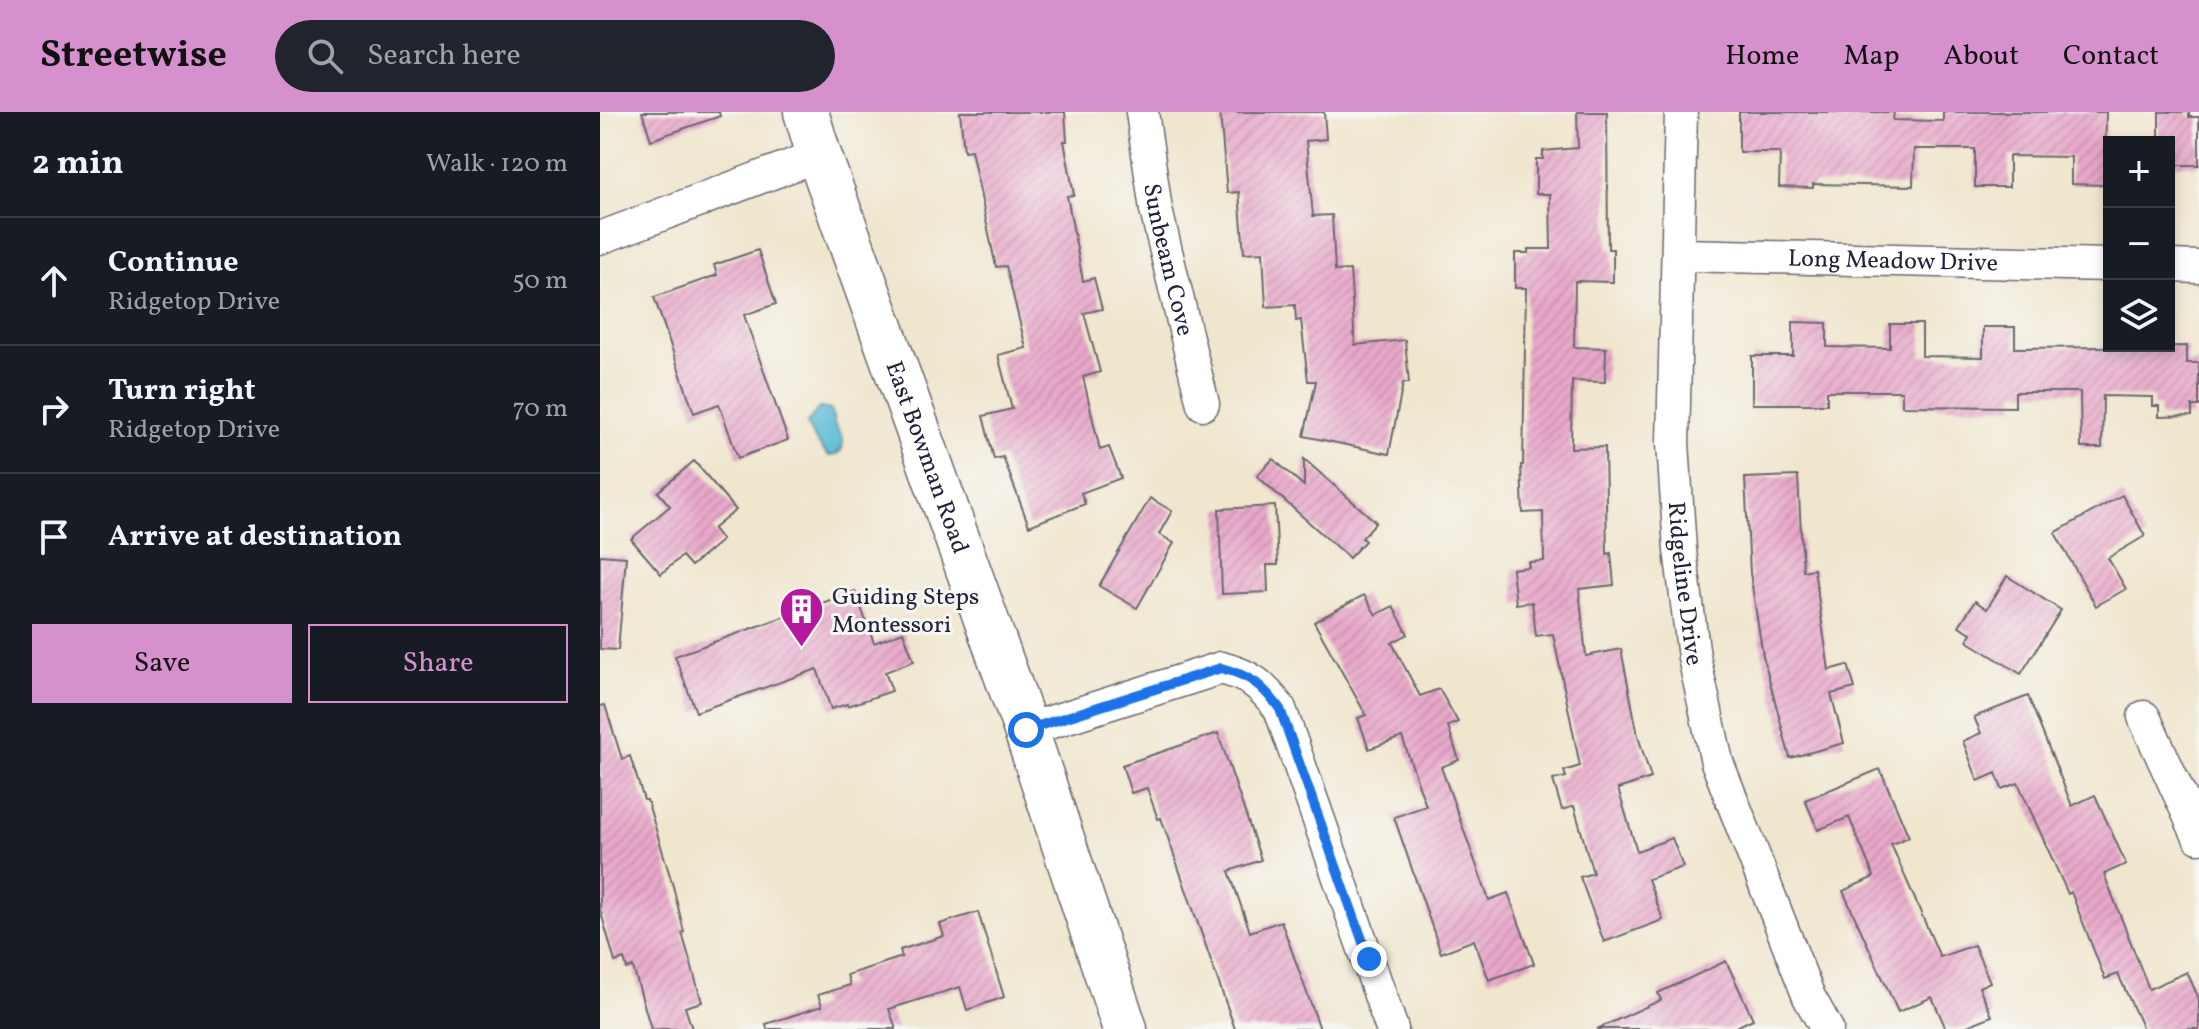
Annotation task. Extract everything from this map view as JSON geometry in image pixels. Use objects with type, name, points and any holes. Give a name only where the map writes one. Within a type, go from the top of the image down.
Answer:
[{"type":"street","name":"East Bowman Road","points":[[806,112],[1026,730],[1125,1029]]},
{"type":"street","name":"Sunbeam Cove","points":[[1142,112],[1156,210],[1203,404]]},
{"type":"street","name":"Ridgeline Drive","points":[[1681,112],[1673,443],[1680,550],[1694,657],[1717,762],[1809,997],[1827,1029]]},
{"type":"street","points":[[600,238],[819,155]]},
{"type":"street","name":"Long Meadow Drive","points":[[1679,255],[2103,265]]},
{"type":"street","points":[[2175,266],[2199,267]]},
{"type":"street","points":[[1026,730],[1221,668],[1246,675],[1265,689],[1280,709],[1392,1029]]},
{"type":"street","points":[[2144,717],[2199,837]]},
{"type":"water","points":[[819,408],[831,410],[835,426],[843,439],[842,449],[836,455],[826,453],[808,427],[807,423]]},
{"type":"building","points":[[642,112],[719,112],[720,116],[651,140]]},
{"type":"building","points":[[960,112],[1065,112],[1067,141],[1064,141],[1074,195],[1067,196],[1083,281],[1094,278],[1102,309],[1084,313],[1100,372],[1083,377],[1100,450],[1109,447],[1121,478],[1081,493],[1085,504],[1029,526],[1003,457],[994,459],[983,416],[1012,409],[998,355],[1026,348],[1006,266],[996,267],[971,150],[964,151]]},
{"type":"building","points":[[1220,112],[1324,112],[1326,139],[1306,141],[1313,216],[1332,215],[1335,271],[1350,270],[1355,345],[1405,340],[1409,383],[1403,383],[1389,454],[1304,436],[1316,381],[1308,381],[1301,320],[1296,321],[1295,305],[1266,307],[1263,252],[1244,253],[1239,192],[1227,193]]},
{"type":"building","points":[[1577,112],[1607,112],[1608,249],[1613,249],[1613,282],[1575,281],[1574,347],[1606,348],[1605,382],[1572,381],[1571,448],[1605,447],[1607,554],[1611,553],[1614,585],[1579,589],[1586,656],[1621,649],[1638,736],[1651,778],[1618,789],[1637,851],[1672,838],[1683,867],[1648,879],[1663,920],[1604,942],[1580,877],[1593,873],[1574,806],[1562,810],[1553,780],[1566,777],[1564,771],[1580,766],[1553,634],[1536,636],[1532,602],[1516,604],[1512,569],[1529,567],[1528,562],[1544,561],[1543,512],[1523,513],[1521,465],[1526,288],[1515,288],[1515,253],[1528,253],[1528,249],[1551,249],[1550,194],[1536,194],[1536,159],[1543,159],[1543,151],[1578,148]]},
{"type":"building","points":[[1739,112],[1894,112],[1893,120],[1943,121],[1943,112],[2106,112],[2103,185],[2071,184],[2071,157],[2009,156],[2009,187],[1975,187],[1975,149],[1914,149],[1913,186],[1813,184],[1813,188],[1779,187],[1780,152],[1739,152]]},
{"type":"building","points":[[2159,112],[2189,112],[2189,117],[2199,117],[2199,165],[2175,165],[2175,136],[2159,136]]},
{"type":"building","points":[[758,250],[776,304],[744,315],[788,440],[738,458],[719,404],[694,413],[654,297],[717,275],[714,265]]},
{"type":"building","points":[[1793,322],[1827,323],[1827,347],[1890,348],[1890,324],[1922,324],[1922,356],[1983,357],[1983,327],[2015,327],[2015,348],[2103,347],[2103,352],[2175,352],[2175,346],[2187,346],[2187,363],[2199,363],[2199,406],[2192,406],[2192,416],[2159,417],[2159,406],[2153,406],[2153,397],[2103,396],[2102,448],[2081,448],[2080,392],[2015,392],[2015,407],[1902,406],[1902,391],[1827,391],[1827,404],[1752,404],[1752,356],[1793,356]]},
{"type":"building","points":[[1273,459],[1304,486],[1304,459],[1376,522],[1362,538],[1365,541],[1349,558],[1257,476]]},
{"type":"building","points":[[694,461],[736,510],[713,529],[722,540],[691,566],[682,556],[661,574],[631,539],[670,506],[658,492]]},
{"type":"building","points":[[1798,476],[1803,571],[1814,569],[1829,670],[1848,665],[1855,688],[1831,694],[1844,743],[1790,758],[1763,656],[1750,573],[1745,478]]},
{"type":"building","points":[[2122,495],[2145,536],[2108,558],[2126,589],[2096,606],[2055,533]]},
{"type":"building","points":[[1150,498],[1172,511],[1159,534],[1174,543],[1137,608],[1099,586]]},
{"type":"building","points":[[1275,506],[1278,565],[1267,565],[1268,592],[1222,594],[1219,509]]},
{"type":"building","points":[[600,555],[626,557],[618,650],[600,649]]},
{"type":"building","points":[[2007,576],[2061,610],[2021,674],[1967,641],[1971,633],[1959,626],[1975,601],[1987,609]]},
{"type":"building","name":"Guiding Steps Montessori","points":[[855,591],[874,643],[903,632],[914,661],[885,672],[892,691],[831,709],[817,669],[696,712],[675,656]]},
{"type":"building","points":[[1364,595],[1376,615],[1393,606],[1408,634],[1392,643],[1420,696],[1439,689],[1458,722],[1448,726],[1459,760],[1441,767],[1489,900],[1508,893],[1534,964],[1489,980],[1474,940],[1441,953],[1394,817],[1426,806],[1402,737],[1369,749],[1358,718],[1366,715],[1314,622]]},
{"type":"building","points":[[2028,696],[2072,806],[2095,795],[2126,864],[2104,874],[2149,989],[2187,972],[2199,999],[2199,1029],[2143,1029],[2118,974],[2105,979],[2071,892],[2068,894],[2018,783],[2002,789],[1996,773],[1978,781],[1963,741],[1981,733],[1974,717]]},
{"type":"building","points":[[605,705],[622,759],[630,756],[644,800],[647,800],[673,886],[682,933],[702,1002],[685,1007],[692,1029],[651,1029],[633,967],[627,969],[624,959],[615,962],[600,909],[600,706]]},
{"type":"building","points":[[1218,733],[1261,860],[1229,871],[1250,932],[1281,921],[1320,1029],[1235,1029],[1161,818],[1158,819],[1147,788],[1131,793],[1122,765]]},
{"type":"building","points":[[1880,769],[1909,837],[1891,844],[1940,957],[1974,945],[1990,982],[1979,987],[1992,1016],[1960,1029],[1946,1029],[1932,997],[1898,1012],[1843,891],[1874,877],[1849,817],[1818,830],[1805,800]]},
{"type":"building","points":[[978,912],[1004,997],[967,1010],[960,987],[889,1009],[896,1029],[767,1029],[766,1024],[822,1006],[818,995],[850,985],[847,975],[902,957],[900,950],[944,936],[940,924]]},
{"type":"building","points":[[1726,961],[1753,1019],[1732,1029],[1597,1029],[1661,1000],[1658,993]]},
{"type":"place","name":"Guiding Steps Montessori","points":[[801,649]]},
{"type":"route","points":[[1026,730],[1221,668],[1246,675],[1265,689],[1280,709],[1369,959]]}]
